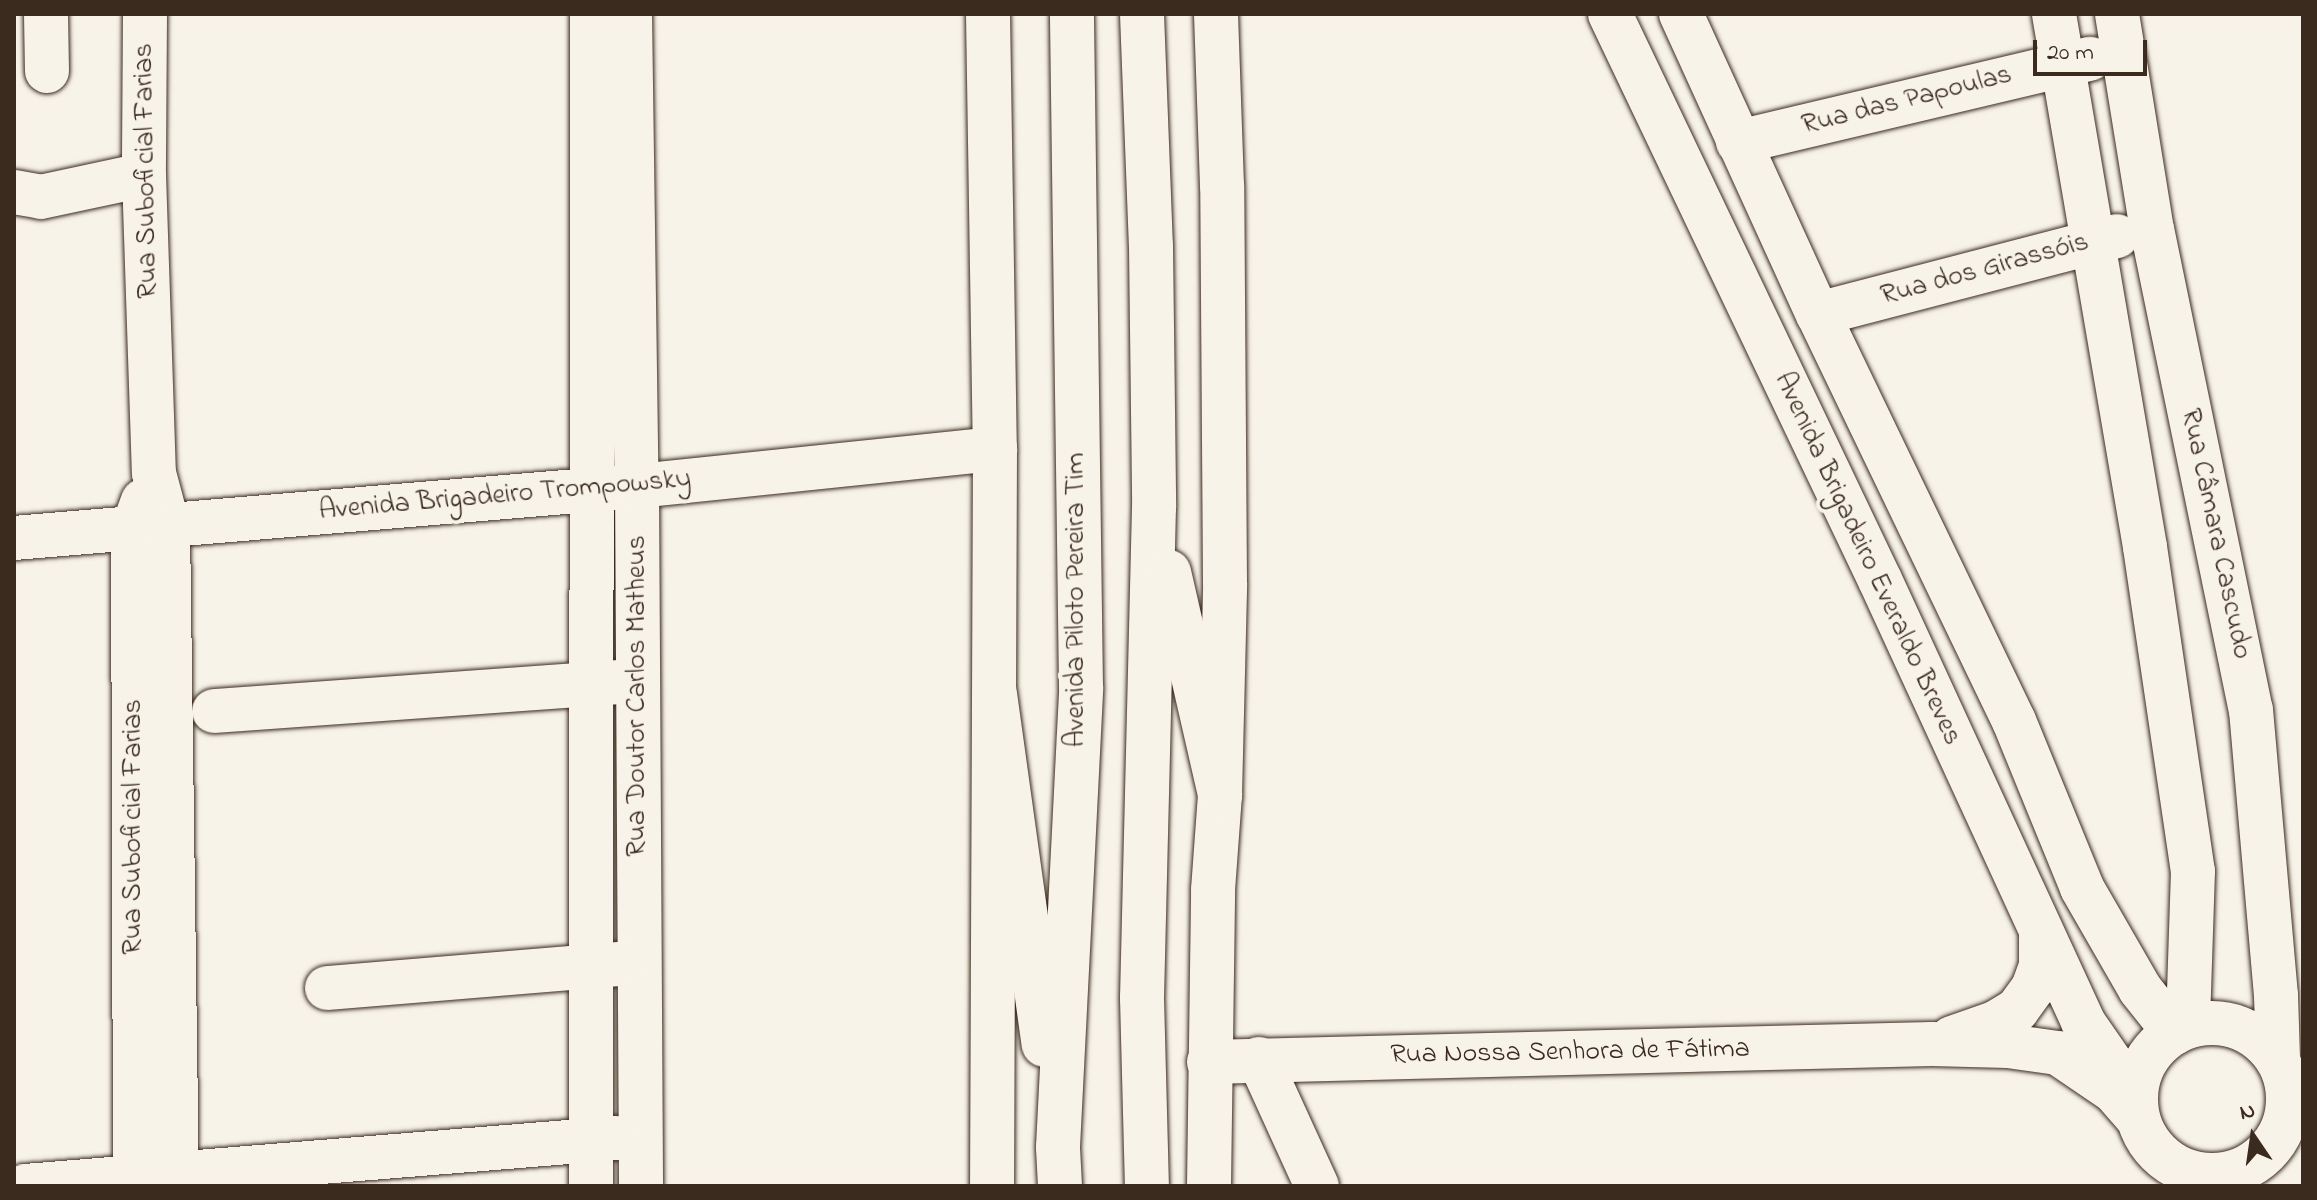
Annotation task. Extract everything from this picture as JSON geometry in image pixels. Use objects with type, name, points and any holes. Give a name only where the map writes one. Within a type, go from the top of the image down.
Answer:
[{"type":"main road","points":[[46,14],[47,71]]},
{"type":"main road","name":"Rua Suboficial Farias","points":[[145,14],[144,175],[154,473],[151,527],[156,1179]]},
{"type":"main road","name":"Rua Doutor Carlos Matheus","points":[[591,1186],[594,489],[592,14]]},
{"type":"main road","name":"Rua Doutor Carlos Matheus","points":[[630,14],[639,681],[641,1186]]},
{"type":"main road","points":[[988,14],[995,449],[992,1186]]},
{"type":"main road","name":"Avenida Piloto Pereira Tim","points":[[1059,1166],[1081,688],[1072,14]]},
{"type":"main road","points":[[1142,14],[1151,246],[1154,507],[1142,998],[1147,1186]]},
{"type":"main road","points":[[1209,1186],[1209,1062],[1225,567],[1222,186],[1216,14]]},
{"type":"main road","name":"Avenida Brigadeiro Everaldo Breves","points":[[1610,14],[1880,580],[2041,935],[2083,1022],[2136,1108]]},
{"type":"main road","points":[[1681,14],[1818,314],[2014,721],[2082,888],[2140,989],[2181,1029]]},
{"type":"main road","points":[[2054,14],[2145,547],[2193,871],[2181,1029]]},
{"type":"main road","name":"Rua das Papoulas","points":[[1738,142],[2062,63],[2120,34]]},
{"type":"main road","name":"Rua Câmara Cascudo","points":[[2120,34],[2152,229],[2251,710],[2276,995],[2278,1059]]},
{"type":"main road","points":[[14,192],[41,197],[144,175]]},
{"type":"main road","name":"Rua dos Girassóis","points":[[1818,314],[2091,241],[2152,229]]},
{"type":"main road","name":"Avenida Brigadeiro Trompowsky","points":[[14,538],[637,486],[995,449]]},
{"type":"main road","points":[[1154,507],[1220,795]]},
{"type":"main road","points":[[214,711],[639,681]]},
{"type":"main road","points":[[995,694],[1059,1166]]},
{"type":"main road","name":"Rua Nossa Senhora de Fátima","points":[[1932,1044],[1972,1033],[2017,1010],[2033,988],[2041,966],[2041,935]]},
{"type":"main road","points":[[327,988],[639,964]]},
{"type":"main road","points":[[2225,1023],[2246,1030],[2264,1042],[2278,1059],[2286,1079],[2289,1101],[2285,1122],[2263,1156],[2230,1173],[2164,1170],[2146,1138],[2136,1108],[2139,1075],[2148,1056],[2181,1029],[2225,1023]]},
{"type":"main road","name":"Rua Nossa Senhora de Fátima","points":[[1209,1062],[1932,1044],[2008,1046],[2058,1053],[2136,1108]]},
{"type":"main road","points":[[1293,1128],[1305,1097],[1320,1076],[1349,1057]]},
{"type":"main road","points":[[1259,1059],[1317,1186]]},
{"type":"main road","points":[[25,1186],[156,1179],[640,1136]]},
{"type":"main road","points":[[2275,1141],[2285,1186]]}]
